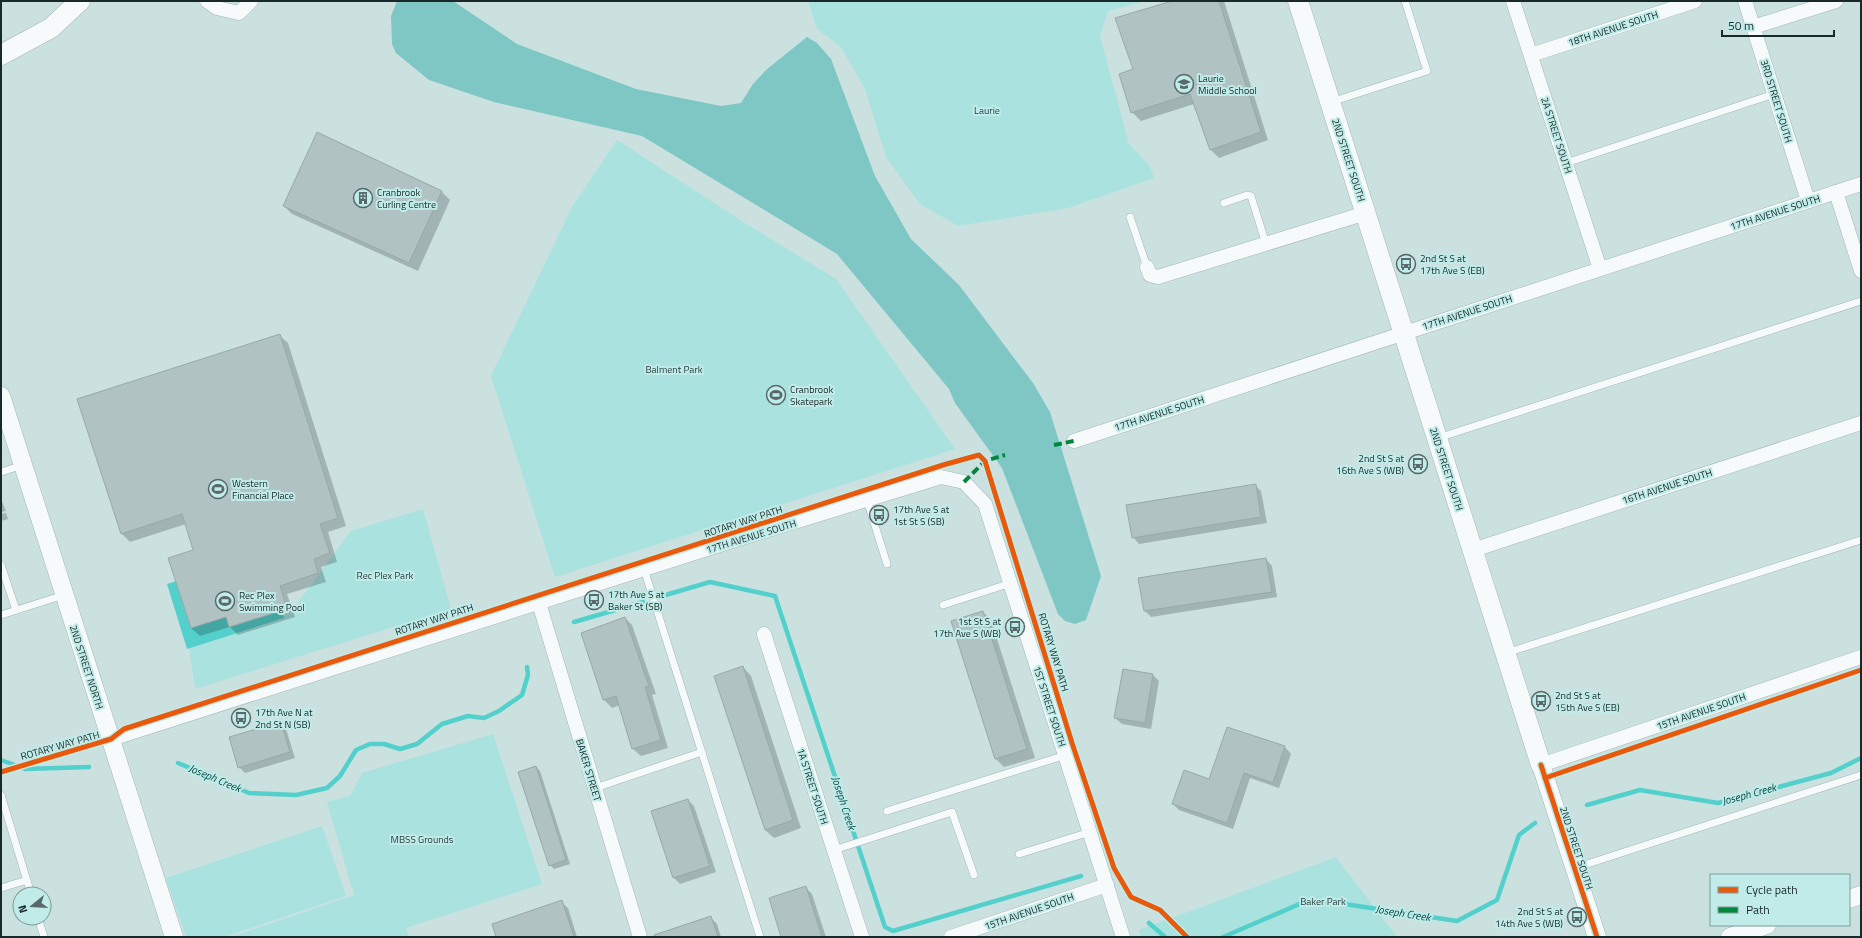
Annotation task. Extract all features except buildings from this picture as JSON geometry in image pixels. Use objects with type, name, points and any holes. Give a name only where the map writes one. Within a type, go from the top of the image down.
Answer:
[{"type":"main road","points":[[1,55],[51,28],[80,1]]},
{"type":"main road","name":"2ND STREET SOUTH","points":[[1298,1],[1541,765]]},
{"type":"street","points":[[207,1],[217,8],[239,13],[251,1]]},
{"type":"street","name":"2A STREET SOUTH","points":[[1513,1],[1600,269]]},
{"type":"street","name":"18TH AVENUE SOUTH","points":[[1531,55],[1695,1]]},
{"type":"street","name":"3RD STREET SOUTH","points":[[1745,1],[1808,201]]},
{"type":"street","points":[[1753,27],[1836,1]]},
{"type":"street","name":"17TH AVENUE SOUTH","points":[[1074,441],[1861,184]]},
{"type":"street","points":[[1836,192],[1861,271]]},
{"type":"street","points":[[1147,267],[1150,275],[1158,277],[1366,213]]},
{"type":"street","name":"2ND STREET NORTH","points":[[1,396],[6,427],[23,465],[174,937]]},
{"type":"street","name":"16TH AVENUE SOUTH","points":[[1473,550],[1861,423]]},
{"type":"street","name":"17TH AVENUE SOUTH","points":[[111,739],[644,569],[941,477],[964,482]]},
{"type":"street","name":"1ST STREET SOUTH","points":[[964,482],[985,504],[1123,937]]},
{"type":"street","name":"BAKER STREET","points":[[539,603],[640,937]]},
{"type":"street","name":"1A STREET SOUTH","points":[[764,634],[862,937]]},
{"type":"street","name":"15TH AVENUE SOUTH","points":[[1541,765],[1861,657]]},
{"type":"street","name":"2ND STREET SOUTH","points":[[1541,765],[1597,937]]},
{"type":"street","name":"15TH AVENUE SOUTH","points":[[951,937],[1107,885]]},
{"type":"street","points":[[1850,899],[1861,895]]},
{"type":"street","points":[[1730,937],[1764,926]]},
{"type":"lane","points":[[1330,102],[1427,70],[1405,1]]},
{"type":"lane","points":[[1566,163],[1774,94]]},
{"type":"lane","points":[[1224,203],[1247,195],[1251,196],[1266,244]]},
{"type":"lane","points":[[1130,217],[1147,267]]},
{"type":"lane","points":[[1437,438],[1861,301]]},
{"type":"lane","points":[[1,472],[23,465]]},
{"type":"lane","points":[[867,500],[887,564]]},
{"type":"lane","points":[[1506,653],[1861,540]]},
{"type":"lane","points":[[1,565],[16,610]]},
{"type":"lane","points":[[644,569],[760,937]]},
{"type":"lane","points":[[943,605],[1011,584]]},
{"type":"lane","points":[[1,615],[65,595]]},
{"type":"lane","points":[[595,788],[702,752]]},
{"type":"lane","points":[[887,811],[1066,755]]},
{"type":"lane","points":[[1574,868],[1861,775]]},
{"type":"lane","points":[[1,795],[29,886]]},
{"type":"lane","points":[[834,850],[952,812],[974,875]]},
{"type":"lane","points":[[1019,854],[1090,832]]},
{"type":"lane","points":[[1,888],[27,880]]},
{"type":"lane","points":[[41,926],[44,937]]},
{"type":"green space","name":"Laurie","points":[[808,1],[1145,1],[1108,11],[1100,36],[1129,144],[1149,165],[1154,178],[1068,208],[958,226],[920,204],[886,157],[865,89],[841,47],[817,29]]},
{"type":"green space","name":"Balment Park","points":[[617,140],[745,223],[836,279],[955,449],[555,577],[491,376],[572,207]]},
{"type":"green space","name":"Rec Plex Park","points":[[423,509],[451,609],[195,689],[188,640],[290,613],[351,531]]},
{"type":"green space","name":"MBSS Grounds","points":[[493,734],[542,884],[406,928],[409,937],[231,937],[354,895],[327,802],[350,796],[362,773]]},
{"type":"green space","points":[[322,826],[346,896],[224,937],[186,937],[166,878]]},
{"type":"green space","name":"Baker Park","points":[[1336,857],[1397,937],[1141,937],[1139,930]]},
{"type":"shaded area","points":[[397,1],[453,1],[517,44],[636,89],[721,106],[741,103],[753,84],[766,70],[807,37],[817,43],[831,59],[875,176],[911,239],[959,285],[1033,383],[1050,412],[1101,576],[1086,620],[1075,624],[1065,621],[1058,614],[1002,468],[955,403],[949,389],[837,254],[642,136],[494,102],[429,80],[396,53],[392,44],[391,16]]},
{"type":"shaded area","name":"Rec Plex Swimming Pool","points":[[262,554],[284,618],[187,649],[167,584]]},
{"type":"waterway","name":"Joseph Creek","points":[[662,596],[710,582],[775,596],[885,927],[893,931],[1081,876]]},
{"type":"waterway","name":"Joseph Creek","points":[[574,622],[643,602]]},
{"type":"waterway","name":"Joseph Creek","points":[[178,763],[249,793],[296,795],[327,788],[340,776],[356,750],[370,744],[384,744],[400,749],[417,744],[442,724],[468,716],[484,718],[499,711],[522,695],[528,675],[527,667]]},
{"type":"waterway","name":"Joseph Creek","points":[[1587,805],[1640,790],[1718,803],[1831,773],[1861,758]]},
{"type":"waterway","name":"Joseph Creek","points":[[1,760],[25,769],[89,767]]},
{"type":"waterway","name":"Joseph Creek","points":[[1223,937],[1302,903],[1318,900],[1457,921],[1497,900],[1519,835],[1535,823]]},
{"type":"waterway","name":"Joseph Creek","points":[[1149,923],[1165,937]]},
{"type":"marked path","points":[[1054,445],[1074,441]]},
{"type":"marked path","points":[[964,482],[985,461],[1005,455]]},
{"type":"cycle path","name":"ROTARY WAY PATH","points":[[1,772],[111,739],[124,729],[943,465],[979,455],[985,461],[1072,743],[1114,868],[1131,897],[1160,910],[1187,937]]},
{"type":"cycle path","points":[[1545,778],[1861,670]]},
{"type":"cycle path","points":[[1541,765],[1597,937]]},
{"type":"place","name":"Laurie Middle School","points":[[1184,84]]},
{"type":"place","name":"Cranbrook Curling Centre","points":[[363,198]]},
{"type":"place","name":"2nd St S at 17th Ave S (EB)","points":[[1406,264]]},
{"type":"place","name":"Cranbrook Skatepark","points":[[776,395]]},
{"type":"place","name":"2nd St S at 16th Ave S (WB)","points":[[1418,464]]},
{"type":"place","name":"Western Financial Place","points":[[218,489]]},
{"type":"place","name":"17th Ave S at 1st St S (SB)","points":[[879,515]]},
{"type":"place","name":"17th Ave S at Baker St (SB)","points":[[594,600]]},
{"type":"place","name":"Rec Plex Swimming Pool","points":[[225,601]]},
{"type":"place","name":"1st St S at 17th Ave S (WB)","points":[[1015,627]]},
{"type":"place","name":"2nd St S at 15th Ave S (EB)","points":[[1541,701]]},
{"type":"place","name":"17th Ave N at 2nd St N (SB)","points":[[241,718]]},
{"type":"place","name":"2nd St S at 14th Ave S (WB)","points":[[1577,917]]}]
